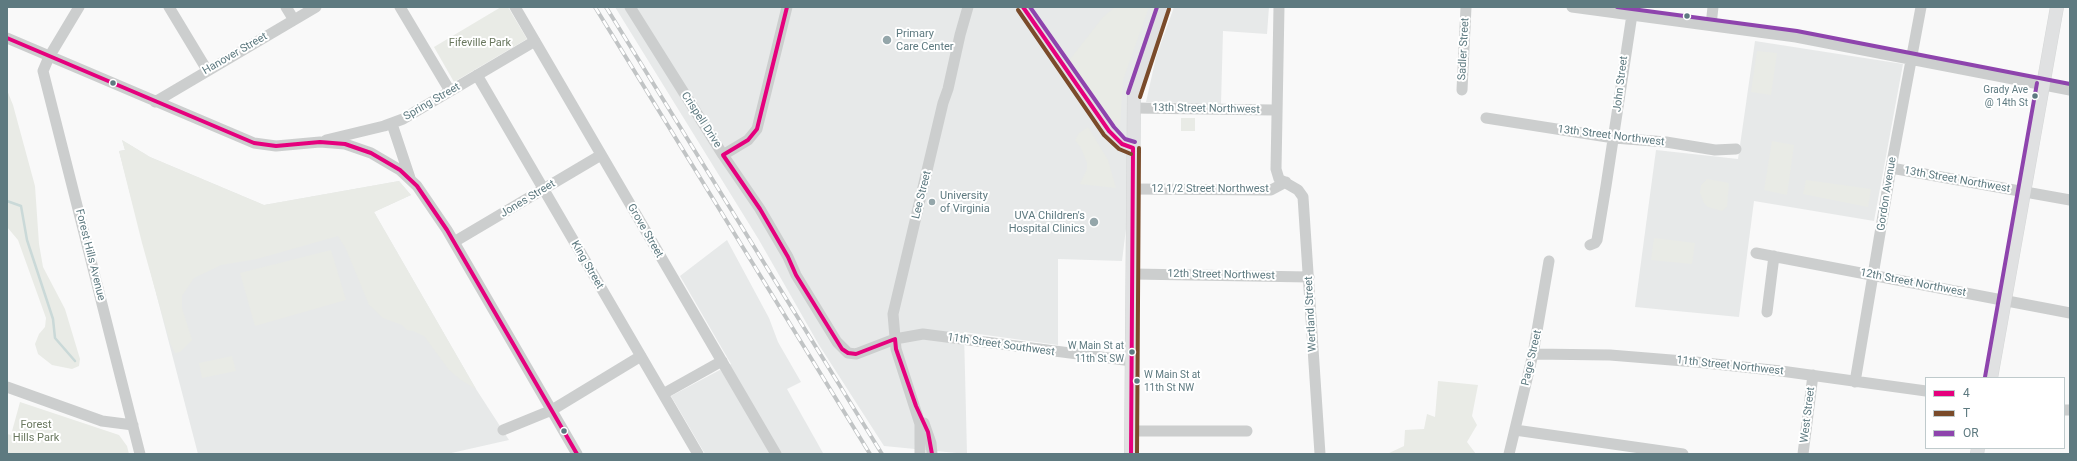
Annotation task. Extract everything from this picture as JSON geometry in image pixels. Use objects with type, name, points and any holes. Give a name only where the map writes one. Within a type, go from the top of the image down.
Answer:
[{"type":"main road","points":[[1023,7],[1109,131],[1122,144],[1133,148]]},
{"type":"main road","points":[[1131,454],[1134,108],[1138,80],[1163,7]]},
{"type":"main road","points":[[1991,377],[2057,7]]},
{"type":"street","name":"Forest Hills Avenue","points":[[79,7],[49,56],[43,71],[140,454]]},
{"type":"street","points":[[169,7],[207,70]]},
{"type":"street","points":[[286,7],[294,20]]},
{"type":"street","name":"Hanover Street","points":[[155,102],[316,7]]},
{"type":"street","points":[[400,7],[450,91]]},
{"type":"street","name":"Grove Street","points":[[515,7],[776,454]]},
{"type":"street","name":"Crispell Drive","points":[[630,7],[723,155],[760,209],[788,257],[796,275],[842,349],[848,353],[856,354],[895,339]]},
{"type":"street","name":"Lee Street","points":[[932,454],[928,432],[916,406],[896,349],[893,314],[943,103],[948,89],[968,7]]},
{"type":"street","name":"Wertland Street","points":[[1279,7],[1277,163],[1285,176],[1286,182],[1298,190],[1303,197],[1320,454]]},
{"type":"street","name":"Sadler Street","points":[[1462,90],[1466,7]]},
{"type":"street","points":[[1572,7],[1632,11],[1711,25],[1796,37],[2070,90]]},
{"type":"street","points":[[1711,25],[1713,7]]},
{"type":"street","name":"Gordon Avenue","points":[[1856,382],[1891,168],[1921,7]]},
{"type":"street","name":"John Street","points":[[1590,246],[1597,240],[1614,138],[1632,11]]},
{"type":"street","points":[[723,155],[748,140],[756,129],[786,12]]},
{"type":"street","points":[[7,38],[155,102],[259,144],[276,146],[320,142],[345,144],[371,153],[387,161],[410,179],[430,203],[577,454]]},
{"type":"street","name":"Spring Street","points":[[320,142],[392,124],[535,41]]},
{"type":"street","name":"King Street","points":[[477,75],[698,454]]},
{"type":"street","name":"13th Street Northwest","points":[[1134,108],[1277,109]]},
{"type":"street","name":"13th Street Northwest","points":[[1486,118],[1614,138],[1666,142],[1715,150],[1736,149]]},
{"type":"street","points":[[392,124],[410,179]]},
{"type":"street","name":"Jones Street","points":[[454,242],[601,155]]},
{"type":"street","name":"13th Street Northwest","points":[[1891,168],[2024,193],[2070,200]]},
{"type":"street","name":"12 1/2 Street Northwest","points":[[1133,188],[1271,190],[1286,182]]},
{"type":"street","name":"12th Street Northwest","points":[[1756,253],[2070,313]]},
{"type":"street","points":[[1767,312],[1774,256]]},
{"type":"street","name":"Page Street","points":[[1509,454],[1534,354],[1549,261]]},
{"type":"street","name":"12th Street Northwest","points":[[1133,274],[1309,277]]},
{"type":"street","name":"11th Street Southwest","points":[[895,339],[923,334],[1132,361]]},
{"type":"street","name":"11th Street Northwest","points":[[1534,354],[1610,355],[1702,362],[1813,375],[1925,391]]},
{"type":"street","points":[[503,430],[552,410],[641,356]]},
{"type":"street","points":[[663,394],[722,361]]},
{"type":"street","name":"West Street","points":[[1803,454],[1813,375]]},
{"type":"street","points":[[7,387],[102,421],[133,425]]},
{"type":"street","name":"Lee Street","points":[[916,406],[921,431],[920,454]]},
{"type":"street","points":[[1515,430],[1683,454]]},
{"type":"street","points":[[1131,431],[1247,431]]},
{"type":"shaded area","name":"University of Virginia","points":[[615,7],[1163,7],[1133,90],[1134,164],[1122,261],[1058,259],[1058,345],[964,332],[967,454],[884,446],[819,345],[759,240]]},
{"type":"shaded area","points":[[1174,7],[1269,7],[1267,34],[1223,31],[1221,104],[1146,102],[1156,57]]},
{"type":"shaded area","points":[[1755,41],[1903,64],[1874,221],[1754,201],[1739,317],[1635,307],[1656,150],[1738,159]]},
{"type":"shaded area","points":[[122,140],[150,157],[264,205],[399,181],[411,195],[374,212],[476,389],[509,440],[447,454],[198,454],[119,151],[125,150]]},
{"type":"shaded area","points":[[727,240],[769,318],[778,342],[801,382],[787,389],[823,453],[705,454],[671,396],[731,364],[680,276]]},
{"type":"green space","name":"Fifeville Park","points":[[501,7],[508,7],[527,39],[454,82],[434,47]]},
{"type":"green space","points":[[1115,7],[1149,7],[1123,80],[1120,126],[1113,125],[1067,63],[1103,17]]},
{"type":"green space","points":[[1757,51],[1777,53],[1771,95],[1751,92]]},
{"type":"green space","points":[[7,90],[13,105],[35,186],[39,244],[43,267],[65,309],[80,359],[79,366],[72,369],[52,365],[38,354],[35,344],[39,334],[45,327],[46,318],[18,240],[7,227]]},
{"type":"green space","points":[[1181,118],[1195,118],[1195,131],[1181,131]]},
{"type":"green space","points":[[1088,127],[1108,160],[1116,188],[1080,184],[1087,169],[1087,163],[1081,148],[1075,140],[1079,133]]},
{"type":"green space","points":[[122,140],[150,157],[264,205],[399,181],[411,195],[374,212],[476,389],[461,380],[449,370],[424,336],[407,330],[402,325],[383,318],[369,305],[346,249],[338,236],[257,259],[221,265],[194,278],[182,296],[182,308],[192,340],[180,352],[175,353],[170,343],[142,243],[119,151],[125,150]]},
{"type":"green space","points":[[1772,141],[1794,145],[1787,195],[1764,190]]},
{"type":"green space","points":[[1707,179],[1729,183],[1727,207],[1722,211],[1708,207],[1704,203],[1700,193],[1701,185]]},
{"type":"green space","points":[[1806,180],[1871,189],[1868,207],[1803,194]]},
{"type":"green space","points":[[1654,238],[1695,243],[1692,264],[1651,260]]},
{"type":"green space","points":[[331,250],[346,300],[255,326],[240,273]]},
{"type":"green space","points":[[232,356],[236,371],[202,378],[199,363]]},
{"type":"green space","points":[[1438,381],[1478,385],[1472,416],[1477,425],[1467,442],[1476,454],[1387,454],[1404,446],[1405,430],[1424,429],[1427,414],[1435,417]]},
{"type":"green space","name":"Forest Hills Park","points":[[20,402],[119,435],[127,446],[129,454],[7,454],[7,434],[11,435]]},
{"type":"waterway","points":[[7,201],[21,206],[27,240],[53,319],[55,338],[75,361]]},
{"type":"railway","points":[[595,7],[870,454]]},
{"type":"railway","points":[[606,7],[882,454]]},
{"type":"transit line","name":"4","points":[[787,7],[757,129],[748,140],[723,155],[760,209],[788,257],[796,275],[842,349],[848,353],[856,354],[895,339],[896,349],[916,406],[928,432],[932,454]]},
{"type":"transit line","name":"4","points":[[1023,7],[1109,131],[1122,144],[1133,148],[1131,454]]},
{"type":"transit line","name":"OR","points":[[1030,7],[1114,127],[1125,139],[1135,142]]},
{"type":"transit line","name":"OR","points":[[1128,93],[1157,7]]},
{"type":"transit line","name":"OR","points":[[1617,7],[1797,31],[2070,84]]},
{"type":"transit line","name":"T","points":[[1140,97],[1169,9]]},
{"type":"transit line","name":"T","points":[[1018,10],[1104,135],[1119,149],[1131,154]]},
{"type":"transit line","name":"4","points":[[7,38],[254,143],[276,146],[320,142],[345,144],[371,153],[400,170],[417,186],[447,230],[577,454]]},
{"type":"transit line","name":"OR","points":[[1985,377],[2037,83]]},
{"type":"transit line","name":"T","points":[[1137,454],[1139,148]]},
{"type":"place","name":"Primary Care Center","points":[[887,40]]},
{"type":"place","name":"Grady Ave @ 14th St","points":[[2035,96]]},
{"type":"place","name":"University of Virginia","points":[[932,202]]},
{"type":"place","name":"UVA Children's Hospital Clinics","points":[[1094,222]]},
{"type":"place","name":"W Main St at 11th St SW","points":[[1132,352]]},
{"type":"place","name":"W Main St at 11th St NW","points":[[1137,381]]}]
